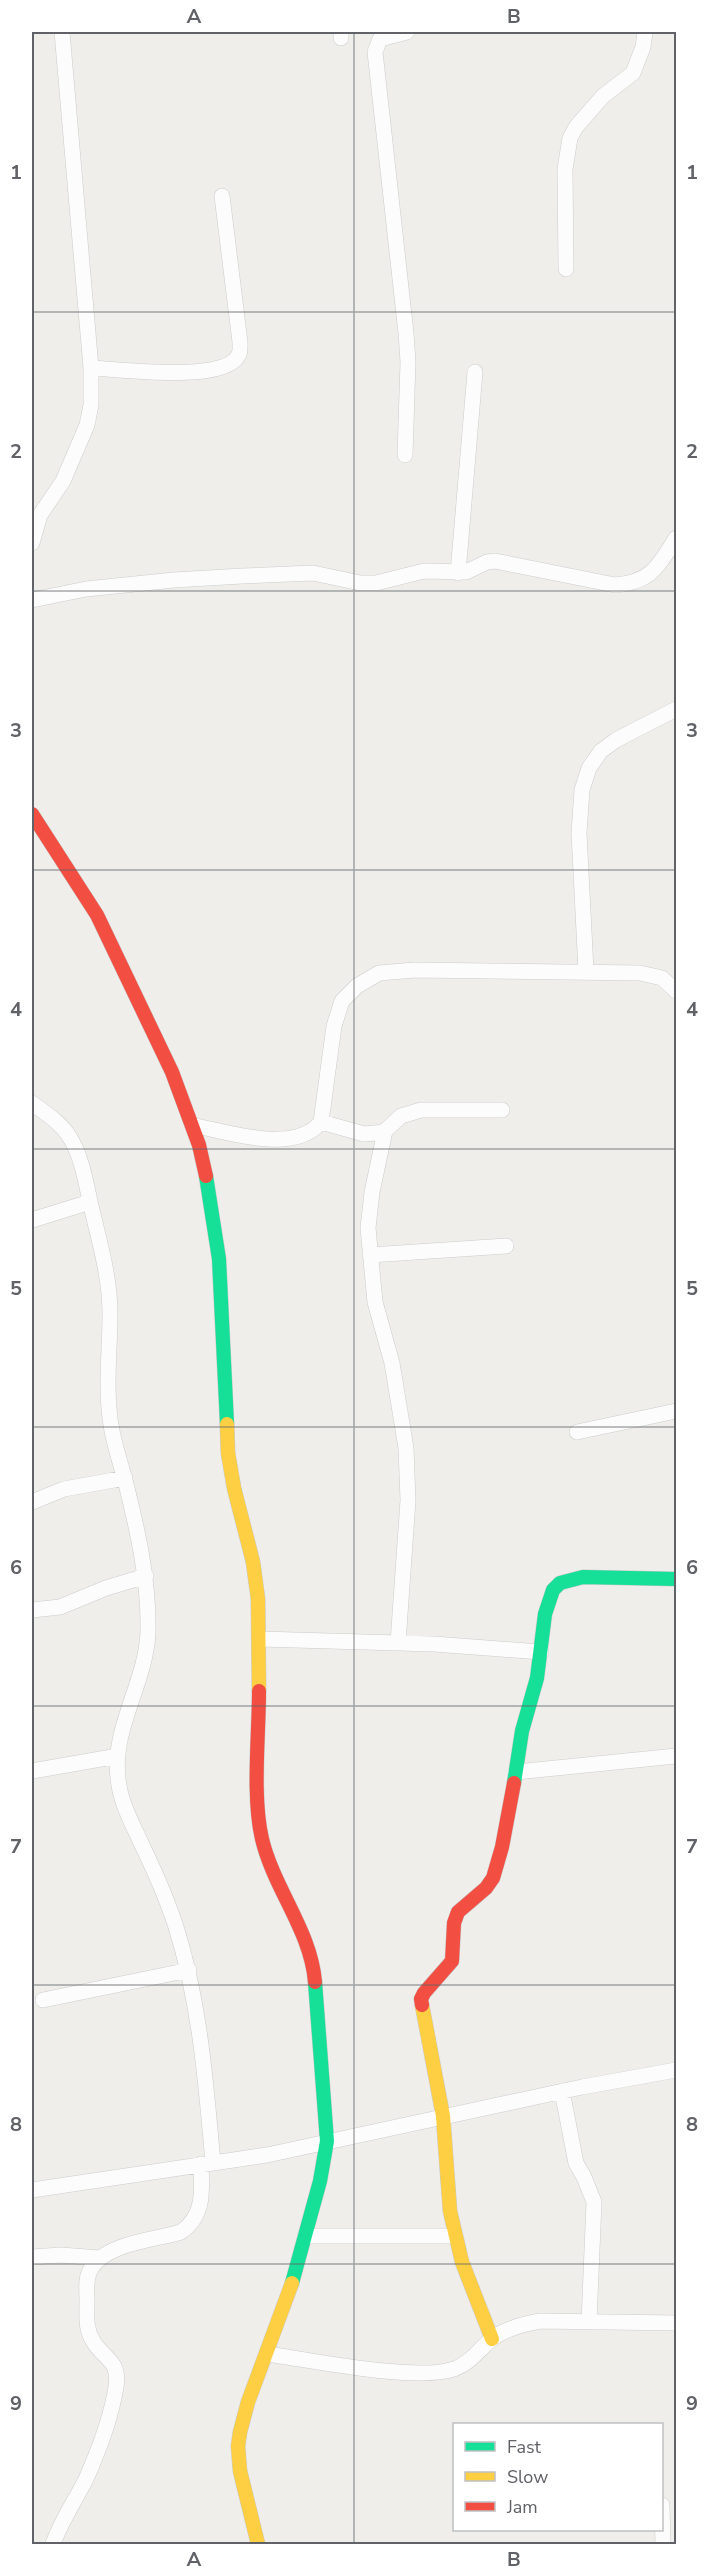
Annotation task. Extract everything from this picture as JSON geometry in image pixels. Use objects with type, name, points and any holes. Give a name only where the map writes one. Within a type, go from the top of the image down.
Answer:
[{"type":"street","points":[[32,543],[40,515],[63,481],[87,425],[91,405],[91,368],[62,32]]},
{"type":"street","points":[[405,455],[408,362],[406,333],[375,52],[380,39],[407,32]]},
{"type":"street","points":[[566,269],[565,169],[570,138],[576,127],[603,96],[633,73],[643,47],[645,32]]},
{"type":"street","points":[[91,368],[186,373],[208,371],[233,362],[240,355],[222,196]]},
{"type":"street","points":[[458,573],[475,372]]},
{"type":"street","points":[[32,600],[86,589],[174,580],[313,573],[360,583],[376,583],[424,571],[458,573],[495,561],[615,585],[631,584],[645,579],[658,567],[676,538]]},
{"type":"street","points":[[586,971],[579,833],[582,790],[589,768],[601,751],[616,740],[676,709]]},
{"type":"street","points":[[32,814],[97,915],[172,1072],[192,1125],[209,1192],[219,1259],[228,1453],[234,1488],[253,1562],[260,1639],[258,1809],[262,1839],[270,1864],[302,1932],[314,1967],[327,2141],[325,2160],[292,2285],[244,2418],[238,2444],[239,2459],[251,2503],[258,2544]]},
{"type":"street","points":[[192,1125],[246,1135],[288,1139],[303,1136],[314,1130],[321,1122],[334,1026],[342,1001],[357,986],[379,973],[415,970],[640,973],[662,978],[676,991]]},
{"type":"street","points":[[32,1104],[52,1117],[67,1133],[76,1148],[106,1272],[110,1310],[108,1395],[110,1422],[146,1576],[146,1653],[142,1674],[120,1736],[118,1778],[124,1806],[155,1873],[175,1924],[189,1970],[204,2055],[207,2164],[197,2216],[191,2225],[182,2232],[110,2250],[99,2258],[90,2270],[87,2281],[88,2333],[94,2344],[114,2363],[117,2374],[116,2388],[108,2420],[92,2465],[53,2544]]},
{"type":"street","points":[[398,1643],[408,1500],[406,1448],[392,1363],[375,1302],[368,1228],[372,1192],[385,1131],[401,1116],[421,1110],[502,1110]]},
{"type":"street","points":[[321,1122],[364,1134],[385,1131]]},
{"type":"street","points":[[32,1220],[90,1202]]},
{"type":"street","points":[[370,1255],[506,1246]]},
{"type":"street","points":[[577,1432],[676,1411]]},
{"type":"street","points":[[32,1502],[64,1490],[124,1478]]},
{"type":"street","points":[[32,1610],[60,1607],[106,1588],[146,1576]]},
{"type":"street","points":[[492,2339],[462,2262],[455,2236],[447,2191],[443,2116],[421,1999],[424,1990],[445,1972],[450,1964],[454,1953],[456,1915],[463,1905],[484,1891],[492,1881],[498,1866],[541,1652],[550,1594],[559,1584],[569,1579],[598,1576],[676,1579]]},
{"type":"street","points":[[260,1639],[398,1643],[541,1652]]},
{"type":"street","points":[[32,1771],[118,1756]]},
{"type":"street","points":[[516,1772],[676,1756]]},
{"type":"street","points":[[43,2000],[189,1970]]},
{"type":"street","points":[[32,2190],[267,2155],[562,2091],[676,2070]]},
{"type":"street","points":[[562,2091],[576,2163],[594,2202],[589,2322]]},
{"type":"street","points":[[305,2236],[455,2236]]},
{"type":"street","points":[[32,2257],[61,2255],[99,2258]]},
{"type":"street","points":[[267,2354],[376,2370],[439,2372],[455,2368],[471,2360],[492,2339],[520,2324],[540,2321],[676,2323]]},
{"type":"traffic: fast","points":[[206,1176],[219,1259],[227,1424]]},
{"type":"traffic: fast","points":[[514,1783],[522,1731],[537,1678],[545,1614],[553,1590],[560,1583],[583,1577],[676,1579]]},
{"type":"traffic: fast","points":[[292,2283],[320,2181],[327,2141],[315,1982]]},
{"type":"traffic: slow","points":[[227,1424],[228,1453],[234,1488],[253,1562],[258,1599],[259,1691]]},
{"type":"traffic: slow","points":[[422,2005],[443,2116],[450,2211],[462,2262],[492,2339]]},
{"type":"traffic: slow","points":[[258,2544],[240,2471],[238,2446],[248,2402],[292,2283]]},
{"type":"traffic: jam","points":[[32,814],[97,915],[172,1072],[199,1145],[206,1176]]},
{"type":"traffic: jam","points":[[259,1691],[257,1804],[262,1839],[275,1875],[307,1945],[315,1982]]},
{"type":"traffic: jam","points":[[422,2005],[421,1999],[424,1993],[452,1961],[454,1923],[458,1912],[486,1888],[493,1878],[502,1847],[514,1783]]}]
